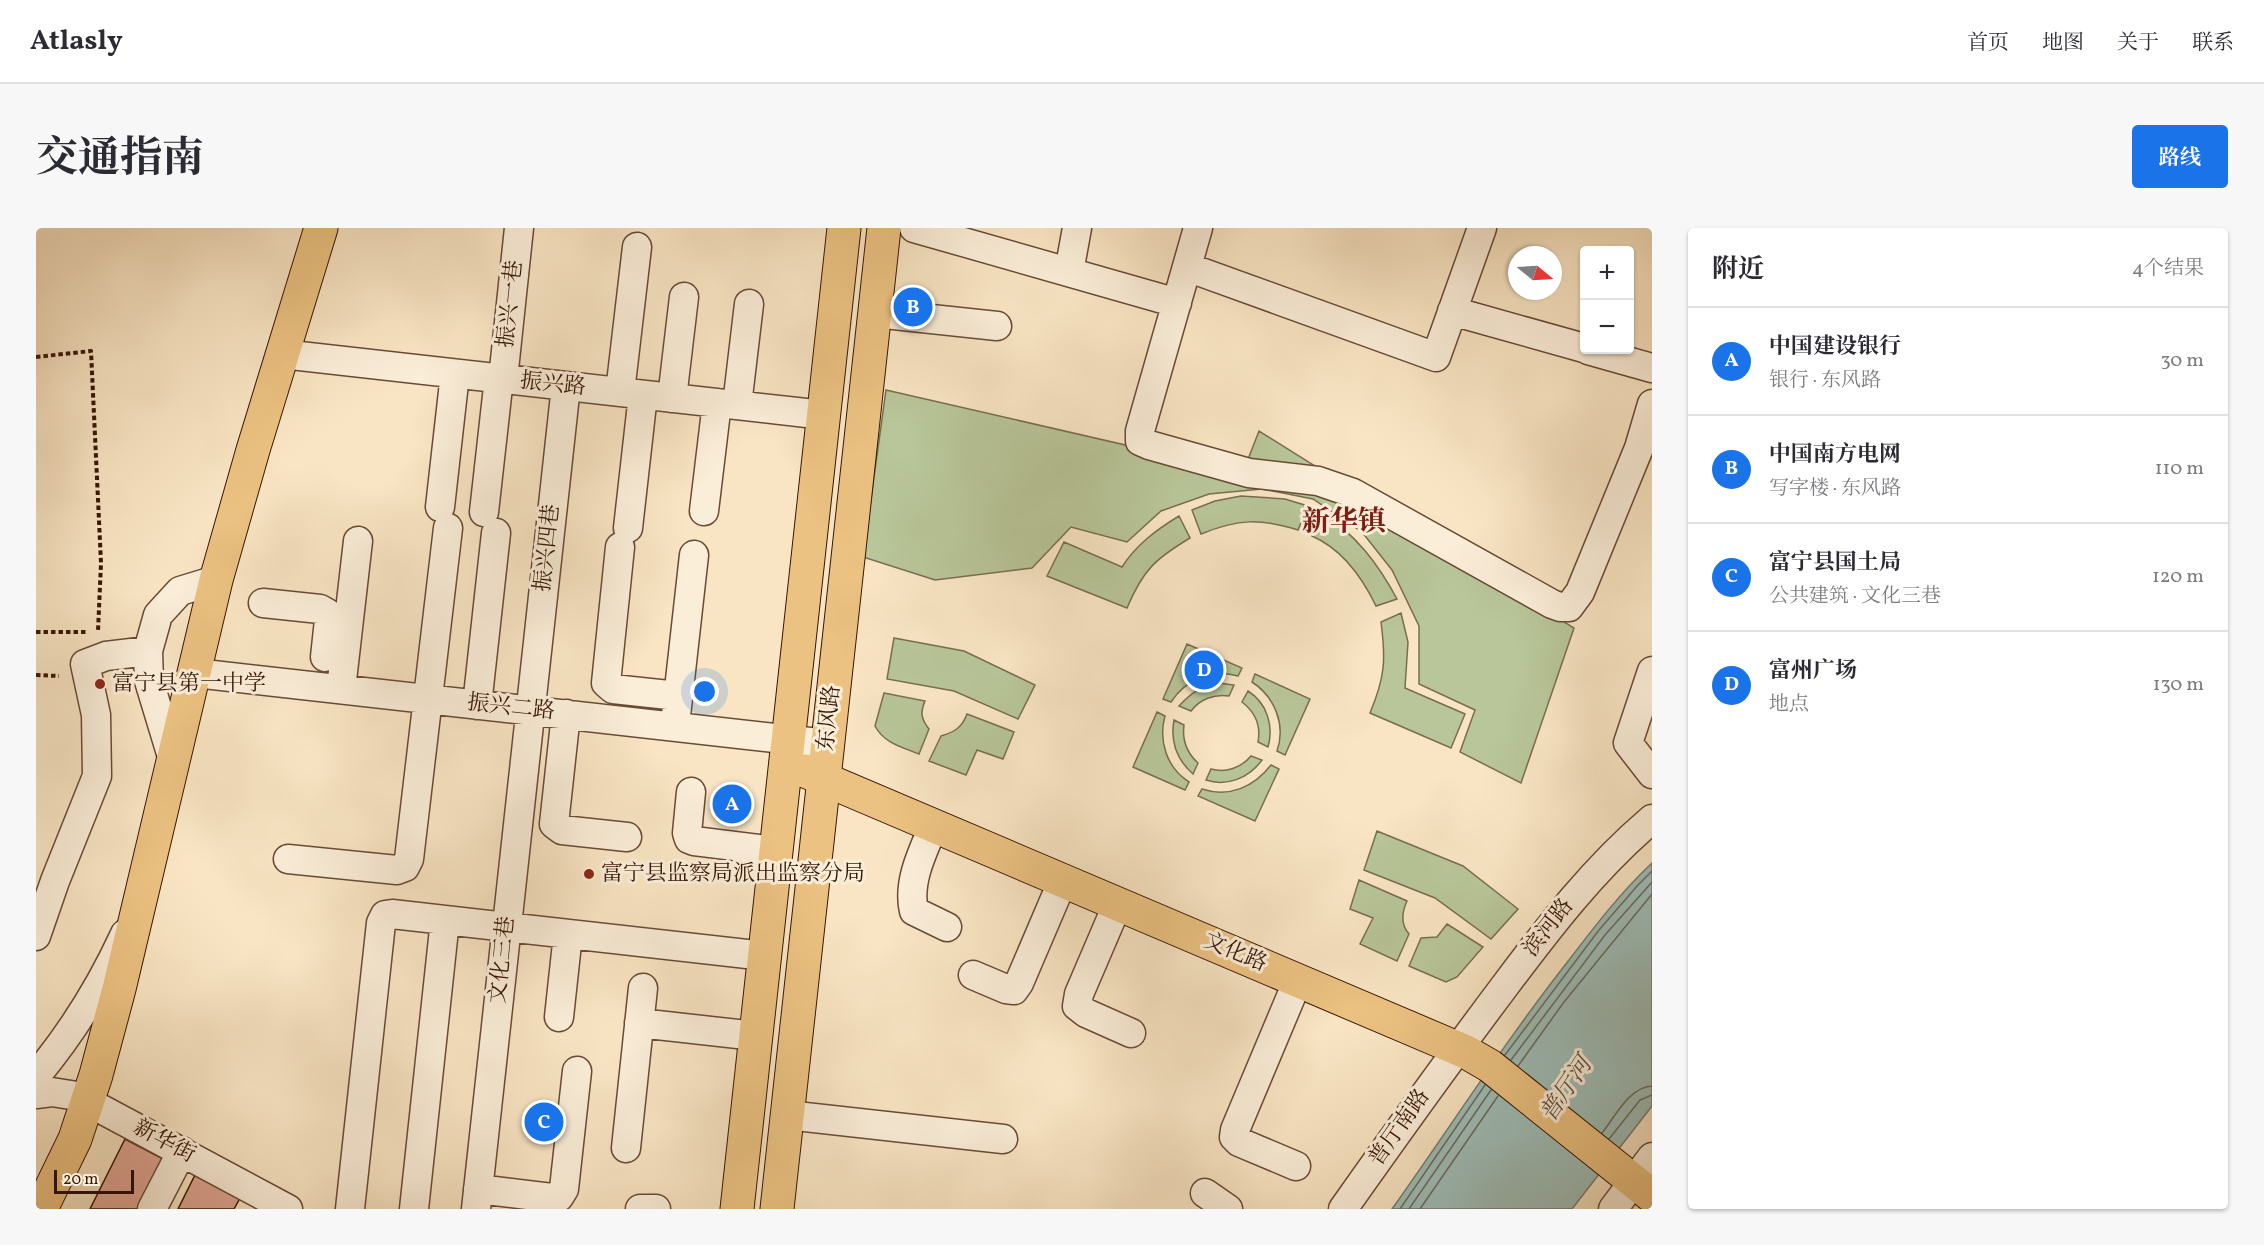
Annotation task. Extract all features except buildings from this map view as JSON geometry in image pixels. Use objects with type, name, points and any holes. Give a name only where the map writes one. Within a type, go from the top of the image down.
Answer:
[{"type":"main road","points":[[41,1209],[75,1139],[88,1101],[141,897],[216,580],[321,228]]},
{"type":"main road","name":"东风路","points":[[737,1209],[844,228]]},
{"type":"main road","name":"东风路","points":[[777,1209],[884,228]]},
{"type":"main road","name":"文化路","points":[[787,753],[824,778],[1457,1048],[1490,1066],[1646,1178]]},
{"type":"street","name":"振兴一巷","points":[[477,705],[501,379],[519,228]]},
{"type":"street","points":[[914,228],[1177,303]]},
{"type":"street","points":[[1069,272],[1077,228]]},
{"type":"street","points":[[1198,228],[1140,431],[1140,441],[1249,473],[1308,480],[1353,493],[1552,604],[1569,607],[1580,592],[1639,448],[1652,404]]},
{"type":"street","points":[[1187,267],[1436,357],[1482,228]]},
{"type":"street","points":[[637,247],[624,538],[606,683],[613,689],[678,696]]},
{"type":"street","points":[[672,398],[684,297]]},
{"type":"street","points":[[704,511],[749,304]]},
{"type":"street","points":[[1452,311],[1580,347]]},
{"type":"street","points":[[875,313],[996,326]]},
{"type":"street","name":"振兴路","points":[[282,354],[824,415]]},
{"type":"street","points":[[1603,354],[1652,368]]},
{"type":"street","points":[[288,859],[397,870],[405,867],[412,849],[429,699],[455,374]]},
{"type":"street","name":"振兴四巷","points":[[531,711],[566,386]]},
{"type":"street","points":[[331,688],[358,541]]},
{"type":"street","points":[[675,727],[694,555]]},
{"type":"street","points":[[173,760],[149,681],[148,651],[158,615],[180,591],[216,580]]},
{"type":"street","points":[[263,603],[320,609],[327,613],[331,688]]},
{"type":"street","points":[[36,936],[55,881],[97,776],[96,715],[85,664],[98,659],[148,651]]},
{"type":"street","points":[[1652,671],[1628,743],[1652,774]]},
{"type":"street","name":"振兴二路","points":[[195,673],[675,727],[787,753],[828,744]]},
{"type":"street","name":"文化三巷","points":[[477,1199],[531,711]]},
{"type":"street","points":[[566,714],[554,824],[562,830],[627,837]]},
{"type":"street","points":[[691,792],[687,832],[689,839],[776,851]]},
{"type":"street","name":"滨河路","points":[[1457,1048],[1572,898],[1621,846],[1652,819]]},
{"type":"street","points":[[934,825],[916,870],[912,904],[914,911],[920,915],[947,927]]},
{"type":"street","points":[[973,975],[1006,989],[1014,990],[1063,880]]},
{"type":"street","points":[[36,1076],[97,987],[141,897]]},
{"type":"street","points":[[1118,903],[1079,994],[1077,1006],[1086,1013],[1131,1033]]},
{"type":"street","points":[[350,1209],[382,919],[385,915],[765,956]]},
{"type":"street","points":[[414,1209],[445,920]]},
{"type":"street","points":[[559,1017],[568,934]]},
{"type":"street","points":[[1296,1166],[1239,1142],[1234,1137],[1298,980]]},
{"type":"street","points":[[626,1148],[643,988]]},
{"type":"street","points":[[639,1023],[756,1036]]},
{"type":"street","name":"普厅南路","points":[[1342,1209],[1457,1048]]},
{"type":"street","points":[[477,1199],[559,1197],[564,1189],[577,1071]]},
{"type":"street","name":"新华街","points":[[36,1094],[65,1093],[88,1101],[182,1151],[254,1201],[288,1209]]},
{"type":"street","points":[[787,1115],[1003,1139]]},
{"type":"street","points":[[152,1209],[182,1151]]},
{"type":"street","points":[[1613,1209],[1646,1178]]},
{"type":"street","points":[[1205,1193],[1228,1209]]},
{"type":"street","points":[[640,1209],[656,1209]]},
{"type":"path","points":[[36,357],[91,351],[101,563],[98,659]]},
{"type":"path","points":[[36,632],[74,633]]},
{"type":"path","points":[[36,675],[60,676]]},
{"type":"green space","points":[[886,390],[1243,472],[1259,431],[1574,628],[1521,783],[1460,752],[1475,710],[1419,684],[1419,626],[1392,570],[1362,532],[1313,499],[1262,489],[1209,494],[1161,511],[1127,542],[1071,527],[1032,568],[935,580],[863,557]]},
{"type":"green space","points":[[1241,496],[1285,499],[1308,506],[1298,530],[1272,523],[1249,522],[1226,525],[1201,534],[1192,510],[1215,501]]},
{"type":"green space","points":[[1321,512],[1345,530],[1365,550],[1397,599],[1376,606],[1358,575],[1342,556],[1312,536]]},
{"type":"green space","points":[[1179,516],[1190,538],[1168,552],[1151,567],[1127,608],[1047,576],[1064,542],[1122,567],[1147,538]]},
{"type":"green space","points":[[1401,613],[1408,642],[1405,688],[1465,714],[1451,748],[1370,713],[1379,689],[1383,668],[1384,647],[1381,622]]},
{"type":"green space","points":[[894,638],[964,651],[1035,685],[1018,719],[954,691],[887,679]]},
{"type":"green space","points":[[1187,644],[1242,668],[1238,676],[1209,675],[1184,687],[1171,702],[1163,699]]},
{"type":"green space","points":[[1255,674],[1310,699],[1285,755],[1277,751],[1280,731],[1277,712],[1267,695],[1252,682]]},
{"type":"green space","points":[[1219,683],[1234,685],[1229,696],[1208,698],[1191,711],[1179,706],[1197,690]]},
{"type":"green space","points":[[1248,691],[1260,702],[1267,716],[1270,731],[1268,747],[1258,742],[1259,730],[1256,720],[1242,702]]},
{"type":"green space","points":[[884,693],[925,701],[922,715],[929,729],[919,754],[883,737],[875,726]]},
{"type":"green space","points":[[1157,712],[1165,716],[1163,735],[1170,762],[1189,782],[1185,790],[1133,767]]},
{"type":"green space","points":[[967,714],[1014,732],[1003,759],[977,750],[966,775],[929,761],[941,736],[957,729]]},
{"type":"green space","points":[[1174,720],[1184,725],[1186,746],[1198,763],[1193,774],[1178,756],[1173,736]]},
{"type":"green space","points":[[1251,756],[1262,760],[1244,776],[1222,782],[1206,780],[1211,769],[1233,768],[1243,764]]},
{"type":"green space","points":[[1271,765],[1279,769],[1255,821],[1198,796],[1202,789],[1222,792],[1240,789],[1257,779]]},
{"type":"green space","points":[[1377,831],[1463,866],[1518,909],[1491,939],[1435,898],[1364,870]]},
{"type":"green space","points":[[1359,880],[1407,901],[1403,918],[1404,926],[1409,934],[1397,961],[1360,944],[1373,918],[1350,909]]},
{"type":"green space","points":[[1447,924],[1483,947],[1457,977],[1446,982],[1409,966],[1421,938],[1437,937]]},
{"type":"water","name":"普厅河","points":[[1652,863],[1652,1106],[1572,1209],[1392,1209],[1546,990],[1609,910]]},
{"type":"place","name":"中国南方电网","points":[[913,307]]},
{"type":"place","name":"富州广场","points":[[1204,670]]},
{"type":"place","name":"富宁县第一中学","points":[[100,684]]},
{"type":"place","name":"中国建设银行","points":[[732,804]]},
{"type":"place","name":"富宁县监察局派出监察分局","points":[[589,874]]},
{"type":"place","name":"富宁县国土局","points":[[544,1122]]},
{"type":"district","name":"新华镇","points":[[1344,522]]}]
